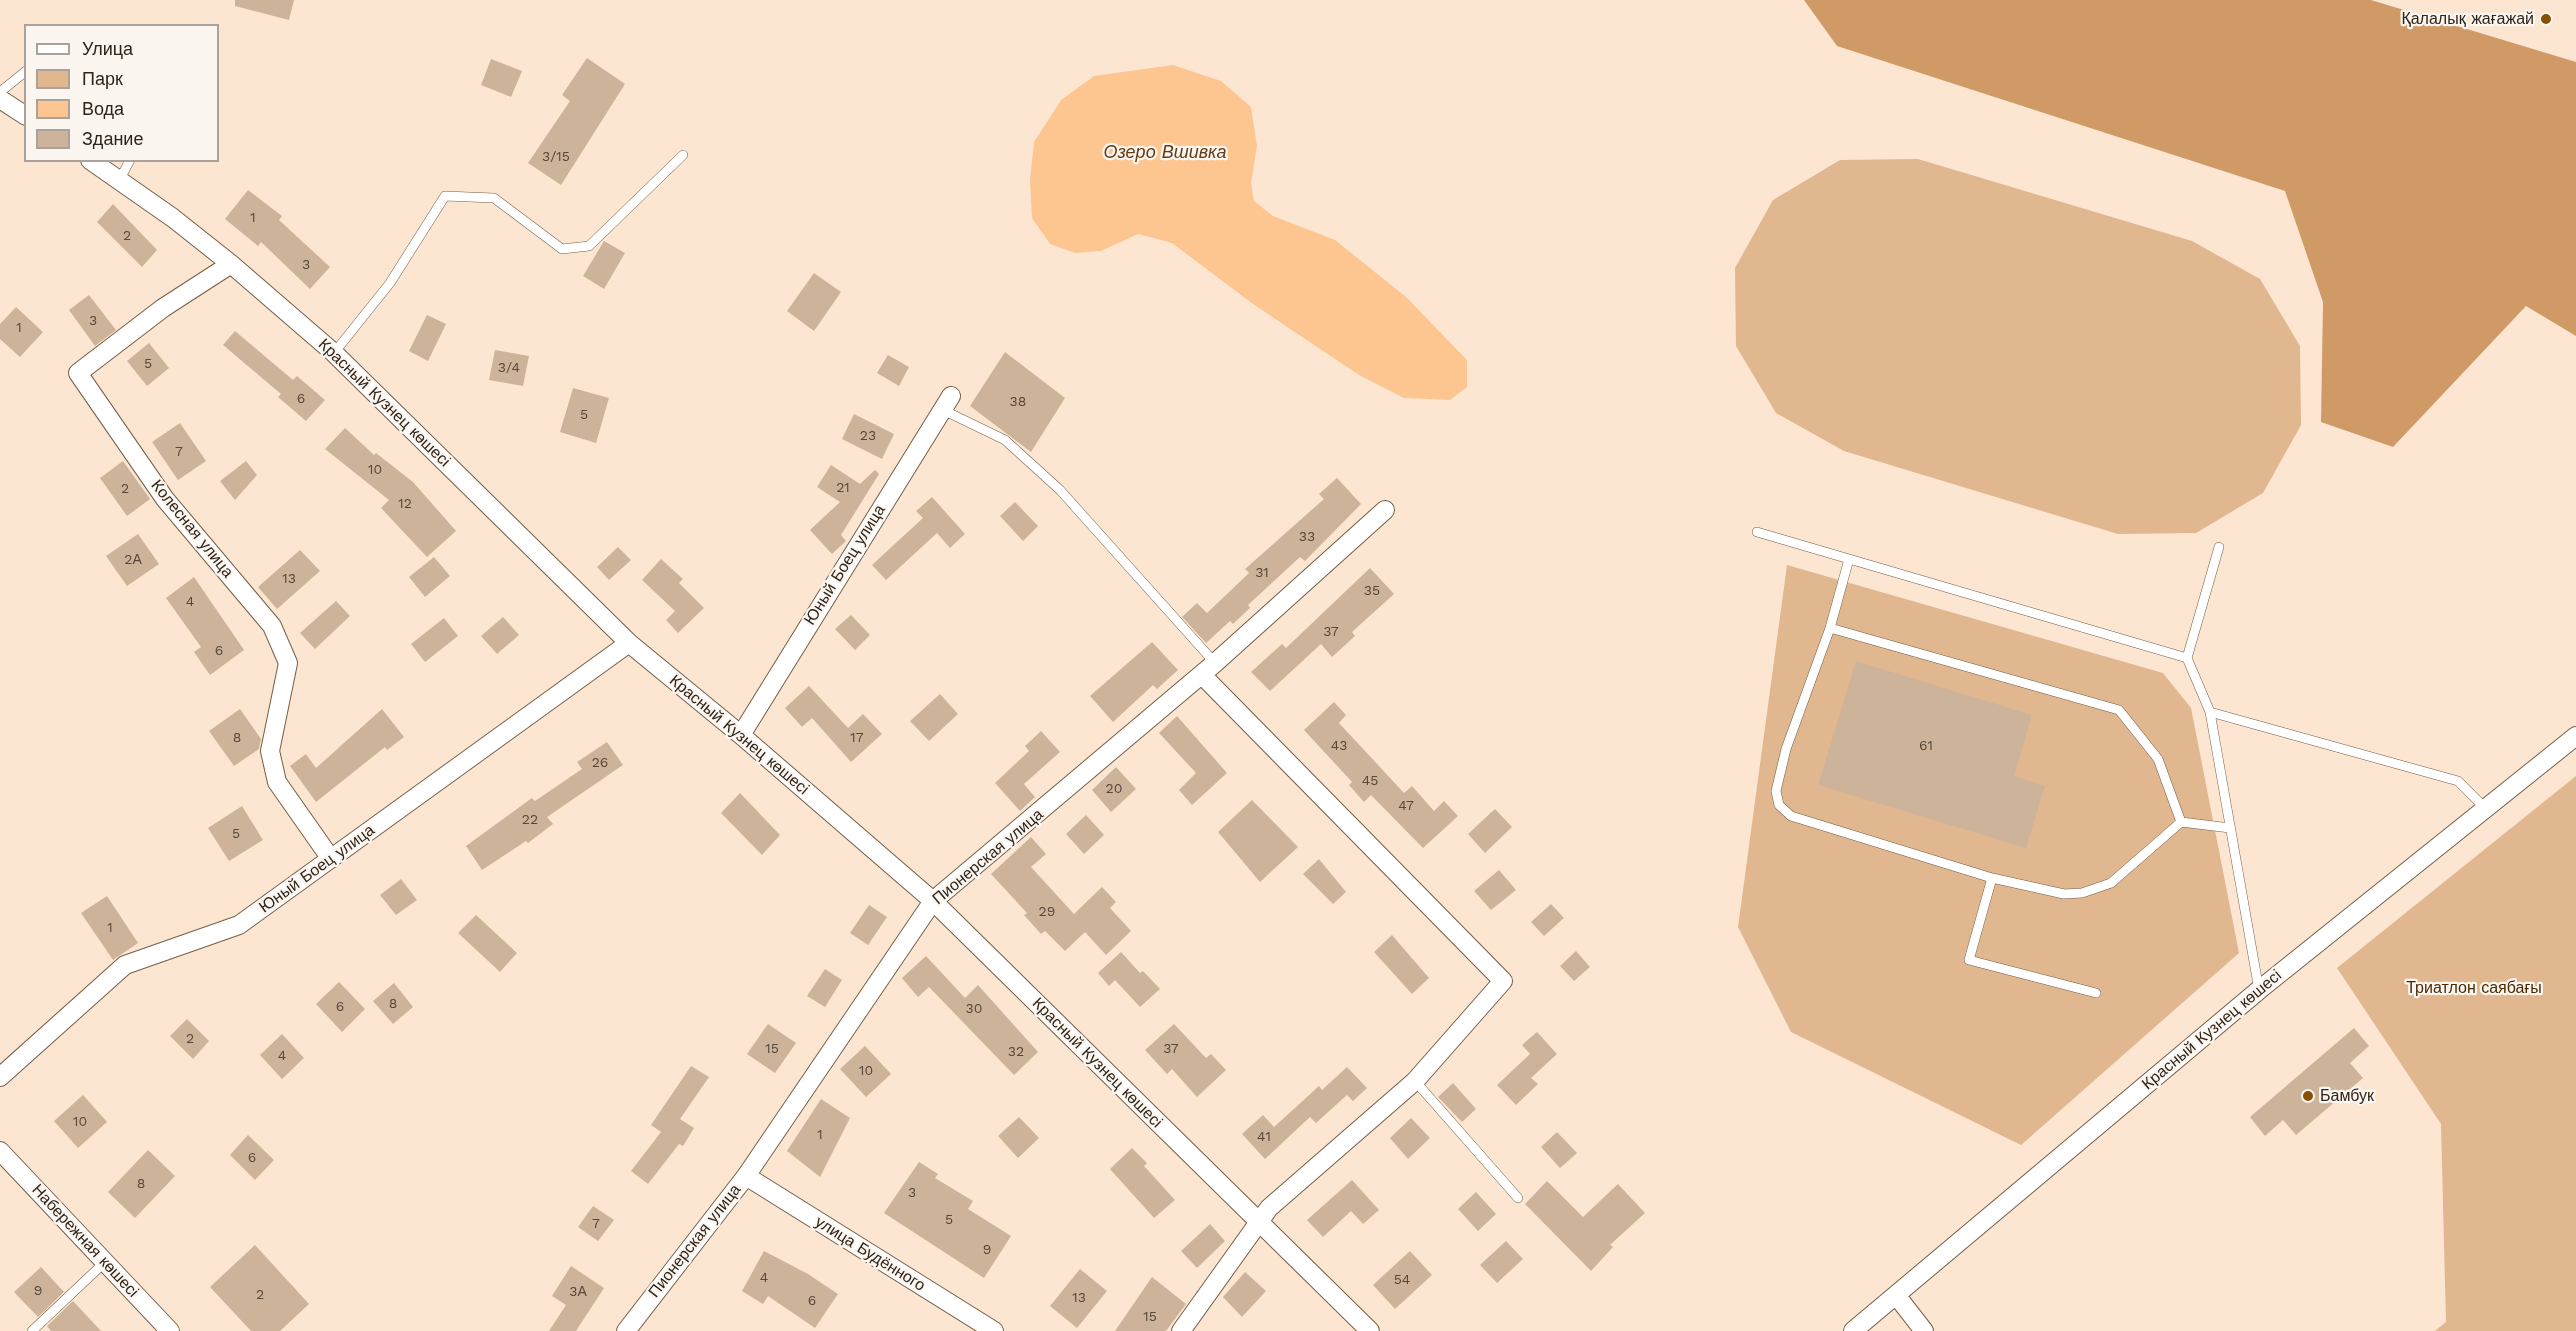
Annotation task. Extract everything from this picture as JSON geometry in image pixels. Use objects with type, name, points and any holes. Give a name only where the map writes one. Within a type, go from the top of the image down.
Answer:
[{"type":"street","points":[[0,99],[24,115]]},
{"type":"street","name":"Красный Кузнец көшесі","points":[[93,162],[231,264],[334,353],[629,643],[741,735],[933,902],[1370,1331]]},
{"type":"street","name":"Колесная улица","points":[[231,264],[163,308],[78,373],[165,499],[272,626],[288,663],[270,751],[277,782],[331,859]]},
{"type":"street","name":"Юный Боец улица","points":[[741,735],[947,403]]},
{"type":"street","name":"Пионерская улица","points":[[626,1331],[746,1176],[933,902],[1208,669],[1385,510]]},
{"type":"street","name":"Юный Боец улица","points":[[0,1077],[125,965],[239,925],[629,643]]},
{"type":"street","points":[[1181,1331],[1269,1208],[1415,1081],[1503,981],[1208,669]]},
{"type":"street","name":"Красный Кузнец көшесі","points":[[1853,1331],[2259,990],[2576,736]]},
{"type":"street","name":"Набережная көшесі","points":[[0,1150],[170,1331]]},
{"type":"street","name":"улица Будённого","points":[[746,1176],[994,1331]]},
{"type":"street","points":[[1896,1295],[1924,1331]]},
{"type":"lane","points":[[0,92],[24,73]]},
{"type":"lane","points":[[334,353],[390,282],[445,196],[494,198],[562,249],[589,246],[684,155]]},
{"type":"lane","points":[[119,181],[129,162]]},
{"type":"lane","points":[[947,403],[1005,440],[1060,490],[1208,669]]},
{"type":"lane","points":[[1757,532],[2187,658]]},
{"type":"lane","points":[[2219,547],[2187,658],[2210,712],[2259,990]]},
{"type":"lane","points":[[1848,559],[1830,628],[1786,749],[1776,791],[1779,805],[1791,816],[1992,878],[2064,894],[2082,893],[2111,883],[2181,822],[2230,828]]},
{"type":"lane","points":[[1830,628],[2119,710],[2158,759],[2181,822]]},
{"type":"lane","points":[[2210,712],[2458,782],[2486,809]]},
{"type":"lane","points":[[1992,878],[1969,960],[2096,993]]},
{"type":"lane","points":[[1415,1081],[1518,1198]]},
{"type":"lane","points":[[32,1331],[105,1262]]},
{"type":"green space","points":[[1918,159],[2192,241],[2260,279],[2300,346],[2301,425],[2263,493],[2196,533],[2118,534],[1844,451],[1776,413],[1736,346],[1735,268],[1773,200],[1840,160]]},
{"type":"green space","points":[[1787,565],[2163,673],[2191,708],[2239,953],[2021,1145],[1791,1032],[1738,927]]},
{"type":"green space","name":"Триатлон саябағы","points":[[2576,776],[2576,1331],[2435,1331],[2446,1322],[2441,1124],[2337,968]]},
{"type":"shaded area","points":[[1804,0],[2371,0],[2576,62],[2576,336],[2526,306],[2393,447],[2321,422],[2323,302],[2285,191],[1837,46]]},
{"type":"water","name":"Озеро Вшивка","points":[[1173,65],[1221,81],[1251,107],[1257,146],[1251,183],[1254,201],[1273,216],[1335,240],[1406,297],[1467,360],[1467,387],[1450,400],[1404,398],[1359,375],[1253,304],[1172,243],[1138,234],[1101,251],[1075,253],[1050,244],[1032,218],[1030,180],[1034,142],[1061,100],[1094,76]]},
{"type":"building","points":[[235,0],[294,0],[289,20],[235,6]]},
{"type":"building","points":[[587,58],[625,84],[561,185],[528,163],[570,101],[562,95]]},
{"type":"building","points":[[491,59],[522,71],[511,97],[481,85]]},
{"type":"building","points":[[248,190],[282,216],[279,220],[330,267],[310,289],[261,242],[258,246],[225,219]]},
{"type":"building","points":[[113,204],[157,250],[142,267],[97,222]]},
{"type":"building","points":[[604,241],[625,253],[604,289],[583,276]]},
{"type":"building","points":[[814,273],[841,292],[814,331],[787,311]]},
{"type":"building","points":[[89,295],[116,330],[95,346],[69,310]]},
{"type":"building","points":[[16,307],[43,332],[20,357],[0,339],[0,324]]},
{"type":"building","points":[[427,315],[446,324],[428,361],[409,351]]},
{"type":"building","points":[[235,331],[293,380],[297,376],[325,400],[306,421],[278,397],[281,394],[223,345]]},
{"type":"building","points":[[149,343],[169,368],[147,386],[127,361]]},
{"type":"building","points":[[495,350],[529,356],[523,386],[489,380]]},
{"type":"building","points":[[1005,352],[1065,398],[1031,452],[970,406]]},
{"type":"building","points":[[888,355],[909,367],[899,386],[877,373]]},
{"type":"building","points":[[573,388],[609,398],[596,443],[560,432]]},
{"type":"building","points":[[854,414],[894,434],[882,459],[842,439]]},
{"type":"building","points":[[180,423],[206,461],[178,480],[152,442]]},
{"type":"building","points":[[345,428],[374,455],[376,453],[413,482],[456,531],[427,557],[381,508],[389,500],[325,449]]},
{"type":"building","points":[[123,461],[150,499],[127,516],[100,478]]},
{"type":"building","points":[[246,461],[257,475],[235,500],[220,481]]},
{"type":"building","points":[[831,465],[860,484],[875,470],[879,474],[841,535],[846,541],[832,554],[810,530],[840,502],[817,487]]},
{"type":"building","points":[[1337,478],[1361,504],[1305,561],[1300,557],[1248,605],[1250,608],[1233,624],[1230,621],[1206,643],[1182,617],[1197,603],[1207,613],[1249,573],[1245,569],[1324,499],[1319,494]]},
{"type":"building","points":[[932,497],[965,534],[950,548],[937,533],[886,580],[872,565],[923,518],[916,511]]},
{"type":"building","points":[[1015,502],[1038,526],[1023,541],[1000,516]]},
{"type":"building","points":[[138,534],[159,564],[127,586],[106,556]]},
{"type":"building","points":[[618,547],[631,560],[609,580],[597,567]]},
{"type":"building","points":[[300,550],[320,571],[277,609],[258,587]]},
{"type":"building","points":[[434,557],[450,576],[425,597],[409,577]]},
{"type":"building","points":[[661,559],[683,579],[679,583],[704,608],[678,633],[666,620],[675,611],[642,580]]},
{"type":"building","points":[[1370,568],[1394,594],[1352,632],[1355,636],[1332,657],[1321,644],[1270,691],[1251,672],[1282,644],[1286,648]]},
{"type":"building","points":[[194,577],[244,650],[210,675],[194,652],[201,647],[166,598]]},
{"type":"building","points":[[336,601],[350,616],[315,649],[300,633]]},
{"type":"building","points":[[851,615],[870,635],[855,650],[835,629]]},
{"type":"building","points":[[503,617],[519,635],[497,654],[481,636]]},
{"type":"building","points":[[444,618],[458,636],[425,662],[411,644]]},
{"type":"building","points":[[1152,642],[1178,670],[1157,689],[1153,685],[1113,722],[1090,696]]},
{"type":"building","points":[[1856,661],[2032,715],[2014,776],[2045,786],[2026,848],[1818,785]]},
{"type":"building","points":[[809,686],[848,728],[863,714],[882,734],[851,762],[812,718],[802,727],[785,708]]},
{"type":"building","points":[[940,694],[958,714],[929,741],[910,721]]},
{"type":"building","points":[[1334,702],[1346,715],[1339,723],[1404,793],[1412,786],[1434,811],[1444,801],[1458,816],[1423,848],[1371,795],[1364,802],[1349,785],[1352,782],[1304,730]]},
{"type":"building","points":[[240,709],[261,739],[259,749],[234,766],[209,731]]},
{"type":"building","points":[[382,709],[404,737],[387,750],[385,747],[316,802],[290,766],[306,754],[316,768]]},
{"type":"building","points":[[1177,716],[1227,773],[1192,805],[1179,790],[1196,773],[1159,733]]},
{"type":"building","points":[[1041,731],[1060,752],[1024,784],[1035,797],[1020,811],[995,783],[1029,751],[1025,746]]},
{"type":"building","points":[[607,742],[623,765],[547,817],[553,824],[528,843],[526,841],[482,870],[466,846],[532,798],[535,801],[582,769],[577,762]]},
{"type":"building","points":[[1116,767],[1136,789],[1111,812],[1092,790]]},
{"type":"building","points":[[740,793],[780,835],[762,855],[721,813]]},
{"type":"building","points":[[1252,800],[1298,847],[1260,882],[1218,832]]},
{"type":"building","points":[[242,806],[263,840],[229,861],[208,828]]},
{"type":"building","points":[[1495,809],[1512,827],[1485,853],[1468,834]]},
{"type":"building","points":[[1086,815],[1104,835],[1084,854],[1066,834]]},
{"type":"building","points":[[1031,837],[1046,854],[1031,867],[1074,914],[1102,887],[1116,902],[1110,908],[1131,931],[1106,955],[1085,932],[1065,951],[1045,931],[1041,934],[1024,915],[1027,913],[991,874]]},
{"type":"building","points":[[1319,859],[1346,892],[1333,904],[1303,874]]},
{"type":"building","points":[[1499,870],[1516,890],[1491,910],[1474,891]]},
{"type":"building","points":[[401,879],[417,900],[396,915],[380,895]]},
{"type":"building","points":[[107,896],[138,943],[113,960],[81,913]]},
{"type":"building","points":[[1551,904],[1564,918],[1544,936],[1531,922]]},
{"type":"building","points":[[869,905],[887,917],[868,945],[850,933]]},
{"type":"building","points":[[476,915],[517,953],[500,972],[458,933]]},
{"type":"building","points":[[1392,935],[1429,978],[1412,994],[1374,952]]},
{"type":"building","points":[[1576,951],[1590,967],[1574,981],[1560,966]]},
{"type":"building","points":[[1121,952],[1140,973],[1143,971],[1160,989],[1140,1007],[1115,980],[1109,986],[1098,973]]},
{"type":"building","points":[[926,956],[965,998],[978,985],[1038,1052],[1014,1075],[929,987],[918,997],[902,978]]},
{"type":"building","points":[[825,969],[842,980],[825,1007],[807,996]]},
{"type":"building","points":[[339,982],[365,1009],[342,1032],[316,1004]]},
{"type":"building","points":[[394,983],[413,1007],[393,1024],[373,1001]]},
{"type":"building","points":[[187,1019],[209,1041],[193,1059],[170,1036]]},
{"type":"building","points":[[768,1024],[796,1043],[775,1073],[747,1054]]},
{"type":"building","points":[[1174,1024],[1206,1058],[1211,1054],[1226,1070],[1197,1097],[1172,1069],[1167,1074],[1145,1050]]},
{"type":"building","name":"Бамбук","points":[[2354,1028],[2369,1046],[2350,1063],[2363,1078],[2296,1135],[2283,1120],[2265,1136],[2250,1117]]},
{"type":"building","points":[[1537,1032],[1557,1054],[1531,1078],[1538,1084],[1516,1105],[1497,1085],[1530,1054],[1522,1045]]},
{"type":"building","points":[[282,1034],[304,1058],[282,1079],[260,1055]]},
{"type":"building","points":[[865,1046],[891,1074],[866,1097],[840,1069]]},
{"type":"building","points":[[691,1066],[709,1077],[680,1119],[694,1128],[683,1146],[679,1144],[648,1184],[631,1171],[661,1132],[651,1125]]},
{"type":"building","points":[[1347,1067],[1367,1088],[1353,1101],[1347,1095],[1316,1123],[1310,1117],[1265,1159],[1242,1134],[1263,1115],[1274,1127],[1319,1086],[1322,1090]]},
{"type":"building","points":[[1453,1083],[1476,1109],[1462,1122],[1438,1097]]},
{"type":"building","points":[[83,1095],[107,1122],[78,1148],[54,1121]]},
{"type":"building","points":[[821,1099],[850,1118],[820,1177],[787,1151]]},
{"type":"building","points":[[1019,1117],[1039,1138],[1018,1158],[998,1136]]},
{"type":"building","points":[[1411,1118],[1430,1138],[1408,1159],[1390,1138]]},
{"type":"building","points":[[1557,1132],[1577,1153],[1560,1168],[1541,1147]]},
{"type":"building","points":[[248,1135],[274,1160],[255,1180],[230,1155]]},
{"type":"building","points":[[1132,1148],[1147,1163],[1144,1166],[1175,1200],[1154,1218],[1110,1169]]},
{"type":"building","points":[[148,1150],[175,1176],[135,1218],[108,1192]]},
{"type":"building","points":[[919,1162],[938,1174],[935,1178],[973,1201],[968,1209],[1011,1236],[984,1278],[884,1213]]},
{"type":"building","points":[[1352,1180],[1379,1210],[1363,1224],[1351,1211],[1323,1237],[1307,1220]]},
{"type":"building","points":[[1547,1181],[1583,1217],[1618,1184],[1645,1213],[1610,1245],[1613,1247],[1591,1271],[1525,1204]]},
{"type":"building","points":[[1476,1192],[1496,1214],[1478,1231],[1458,1209]]},
{"type":"building","points":[[593,1206],[614,1220],[598,1241],[578,1227]]},
{"type":"building","points":[[1210,1224],[1225,1241],[1197,1268],[1181,1251]]},
{"type":"building","points":[[1506,1241],[1523,1259],[1497,1283],[1480,1265]]},
{"type":"building","points":[[255,1245],[309,1304],[280,1331],[251,1331],[210,1287]]},
{"type":"building","points":[[764,1251],[808,1274],[838,1294],[815,1328],[768,1296],[763,1304],[742,1291]]},
{"type":"building","points":[[1410,1251],[1432,1275],[1395,1309],[1373,1285]]},
{"type":"building","points":[[571,1266],[604,1288],[576,1331],[549,1331],[566,1305],[552,1296]]},
{"type":"building","points":[[41,1267],[64,1292],[38,1317],[14,1292]]},
{"type":"building","points":[[1080,1269],[1107,1291],[1077,1328],[1050,1306]]},
{"type":"building","points":[[1245,1272],[1266,1291],[1242,1317],[1223,1297]]},
{"type":"building","points":[[1152,1277],[1186,1304],[1166,1331],[1115,1331]]},
{"type":"building","points":[[73,1301],[101,1331],[51,1331],[47,1326]]},
{"type":"place","name":"Қалалық жағажай","points":[[2546,19]]},
{"type":"place","name":"Бамбук","points":[[2308,1096]]}]
